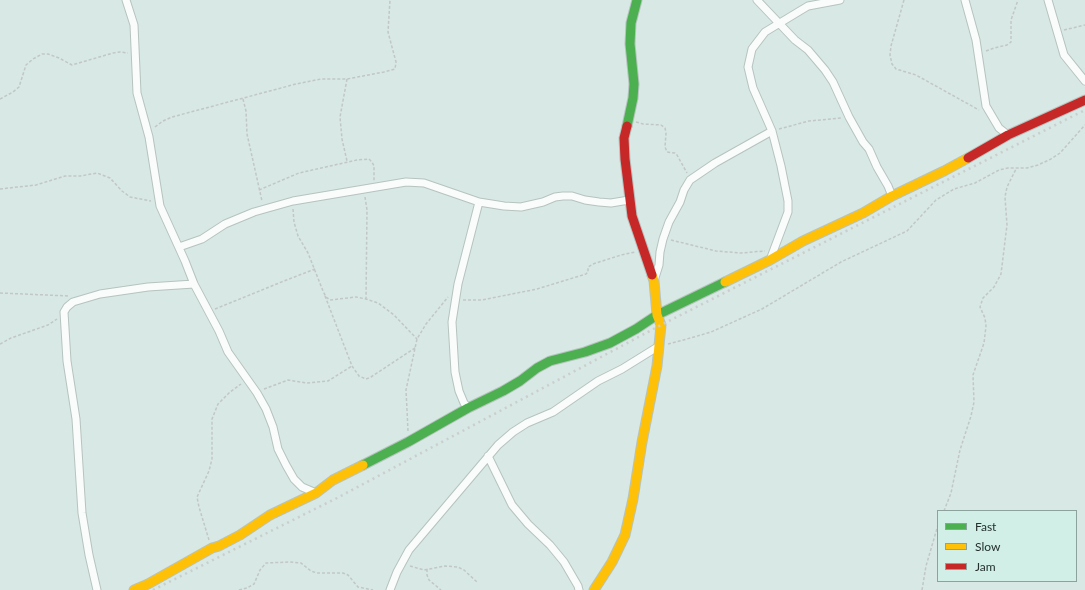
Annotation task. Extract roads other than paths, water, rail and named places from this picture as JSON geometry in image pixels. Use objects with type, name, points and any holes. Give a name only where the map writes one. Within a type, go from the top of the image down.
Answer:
[{"type":"street","points":[[126,0],[134,25],[137,93],[149,137],[160,206],[194,284],[220,331],[228,352],[257,393],[273,427],[278,449],[286,465],[294,479],[302,487],[316,493]]},
{"type":"street","points":[[594,590],[612,562],[625,535],[633,500],[642,442],[657,366],[661,325],[657,314],[654,281],[638,236],[629,200],[625,159],[624,138],[633,98],[634,84],[630,44],[633,13],[637,0]]},
{"type":"street","points":[[757,0],[795,40],[808,50],[825,70],[833,82],[849,117],[863,142],[869,149],[892,196]]},
{"type":"street","points":[[770,260],[788,212],[788,201],[783,173],[772,131],[753,88],[748,67],[752,49],[765,32],[808,6],[840,0]]},
{"type":"street","points":[[965,0],[982,71],[982,88],[986,106],[999,128],[1008,135]]},
{"type":"street","points":[[1048,0],[1064,55],[1085,81]]},
{"type":"street","points":[[134,590],[249,530],[270,515],[316,493],[333,480],[503,391],[550,361],[585,352],[610,343],[636,329],[657,314],[770,260],[803,241],[863,213],[892,196],[944,171],[1008,135],[1085,100]]},
{"type":"street","points":[[654,281],[659,265],[663,239],[669,222],[690,180],[715,163],[772,131]]},
{"type":"street","points":[[179,247],[202,239],[237,219],[264,210],[293,202],[363,188],[406,182],[424,183],[479,202],[504,206],[521,207],[563,196],[572,196],[585,200],[611,203],[629,200]]},
{"type":"street","points":[[468,408],[459,391],[455,372],[452,322],[458,284],[479,202]]},
{"type":"street","points":[[97,590],[82,513],[76,419],[67,361],[64,314],[67,307],[73,302],[85,298],[148,287],[194,284]]},
{"type":"street","points":[[390,590],[409,550],[488,456],[508,436],[527,423],[552,412],[598,381],[622,369],[659,346]]},
{"type":"street","points":[[488,456],[512,506],[559,556],[579,590]]},
{"type":"railway","points":[[153,590],[337,498],[661,325],[1085,110]]}]
